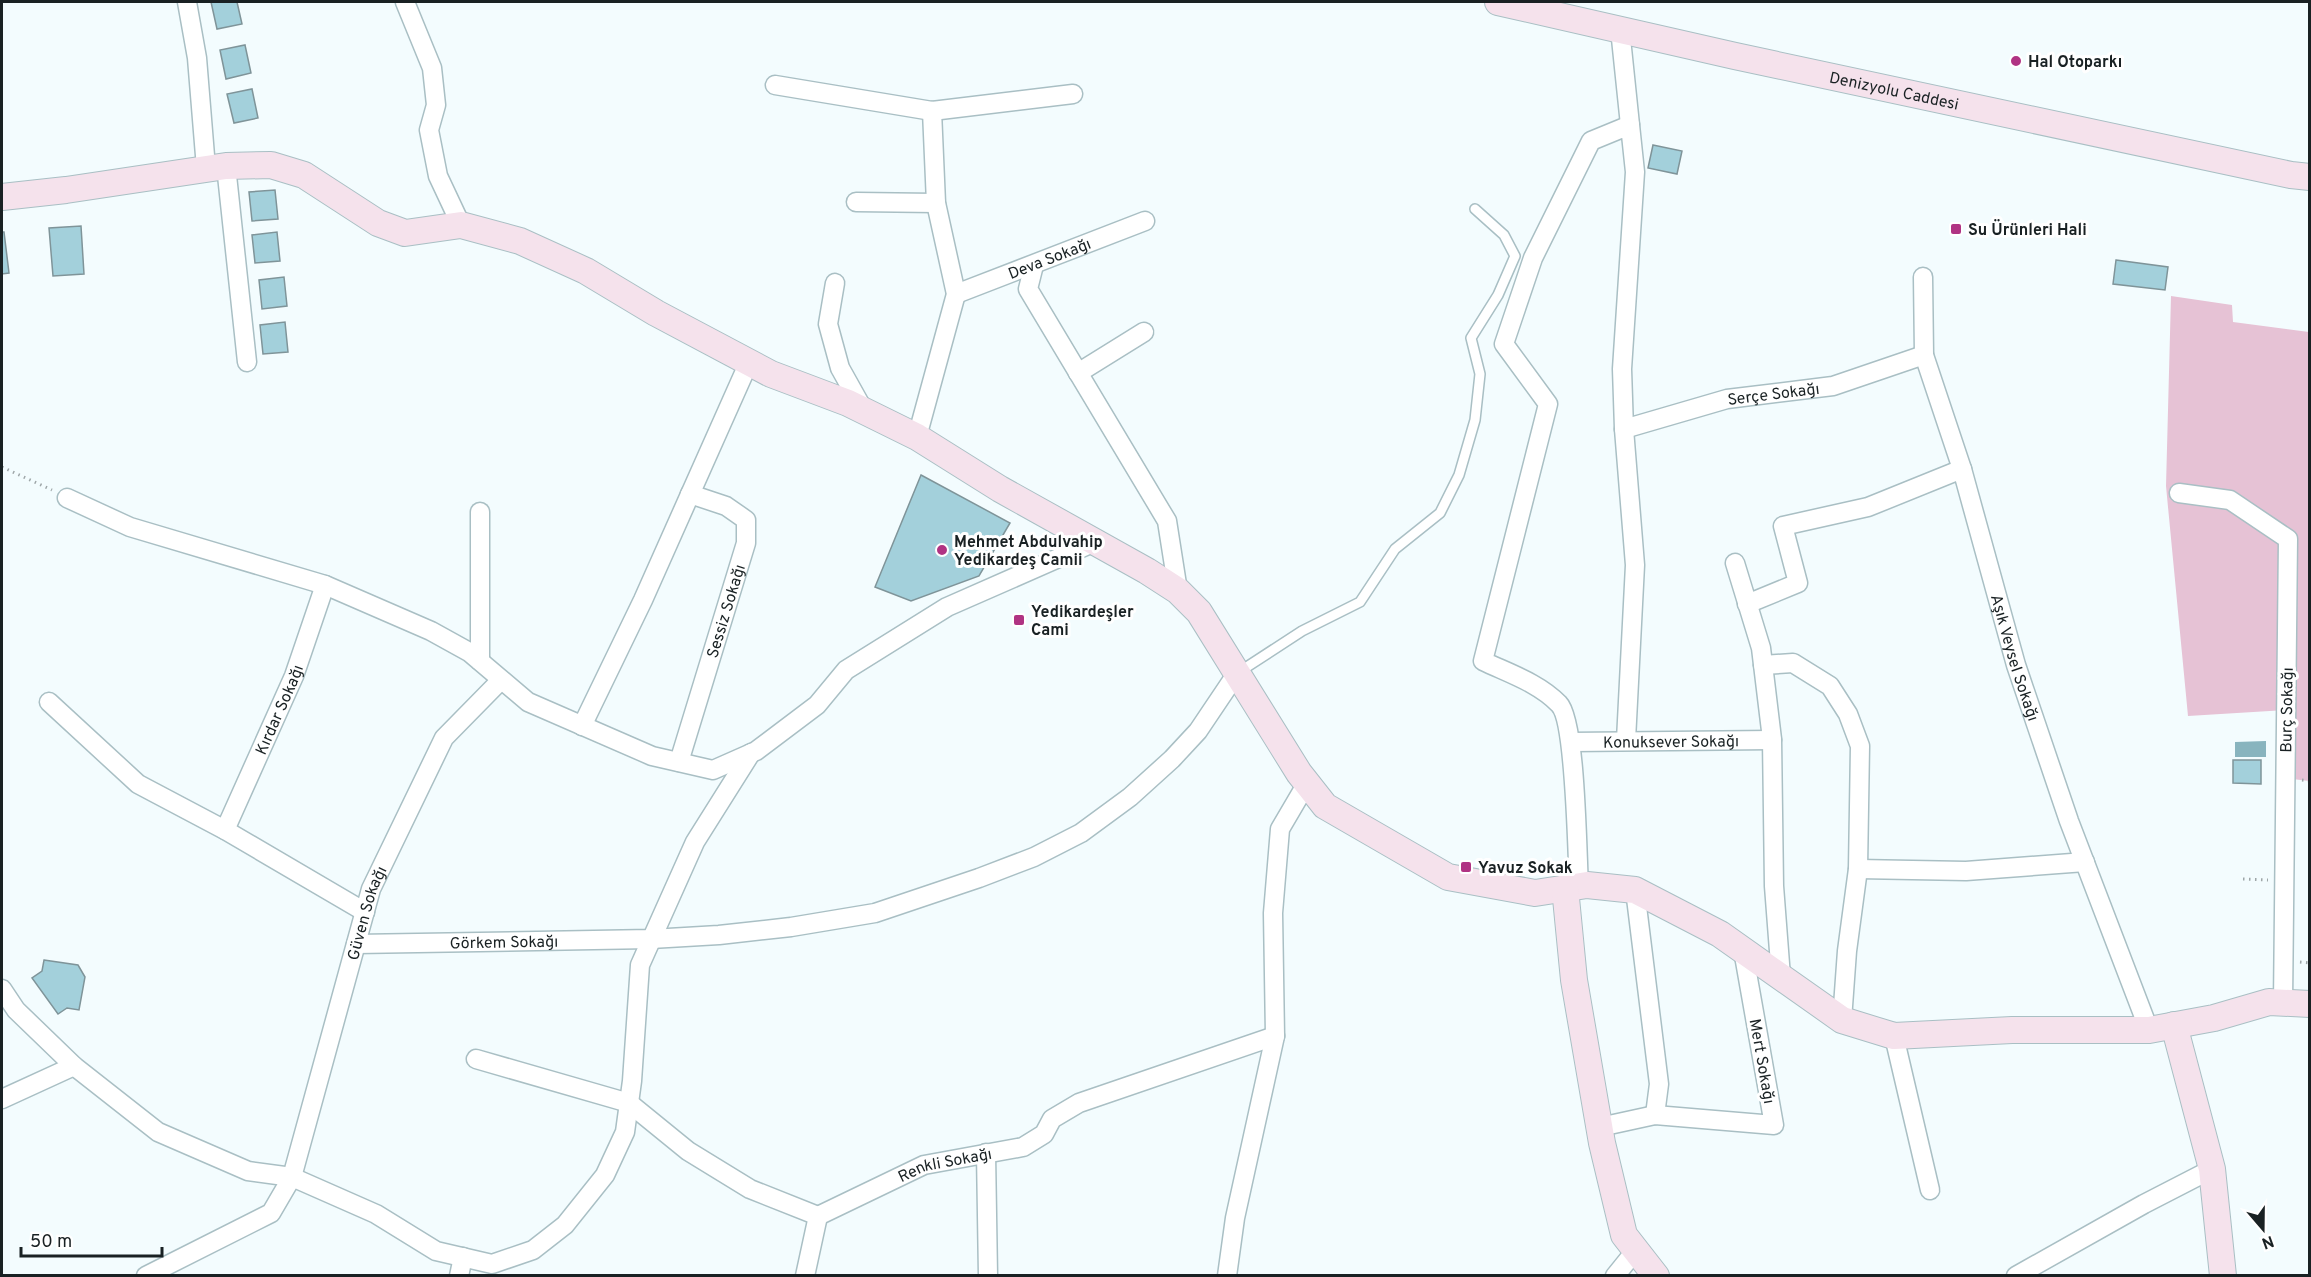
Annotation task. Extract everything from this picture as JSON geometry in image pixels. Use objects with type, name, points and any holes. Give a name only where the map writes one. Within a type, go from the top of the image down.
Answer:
[{"type":"main road","name":"Denizyolu Caddesi","points":[[1498,2],[2303,178]]},
{"type":"main road","points":[[2,197],[216,167],[271,165],[304,175],[378,224],[405,232],[461,225],[519,242],[586,271],[656,313],[771,374],[864,411],[917,437],[1000,489],[1178,591],[1199,612],[1306,783],[1325,806],[1448,877],[1535,893],[1587,885],[1635,890],[1720,934],[1842,1020],[1894,1036],[2013,1030],[2162,1027],[2214,1018],[2269,1002],[2310,1004]]},
{"type":"main road","points":[[1572,887],[1574,980],[1600,1127],[1624,1235],[1656,1275]]},
{"type":"main road","points":[[2162,1027],[2212,1169],[2223,1275]]},
{"type":"street","points":[[187,2],[247,362]]},
{"type":"street","points":[[405,2],[432,68],[436,105],[429,130],[438,176],[461,225]]},
{"type":"street","points":[[1620,29],[1635,172],[1622,369],[1624,429],[1635,565],[1626,740]]},
{"type":"street","points":[[776,85],[932,111],[1073,94]]},
{"type":"street","points":[[917,437],[956,294],[936,203],[932,111]]},
{"type":"street","points":[[1572,887],[1571,742],[1561,705],[1538,687],[1483,661],[1548,404],[1504,344],[1533,258],[1591,141],[1630,125]]},
{"type":"street","points":[[856,202],[936,203]]},
{"type":"street","name":"Deva Sokağı","points":[[956,294],[1145,221]]},
{"type":"street","points":[[1034,265],[1028,289],[1167,521],[1178,591]]},
{"type":"street","name":"Aşık Veysel Sokağı","points":[[1923,277],[1924,355],[1962,469],[2016,665],[2085,862],[2162,1027]]},
{"type":"street","points":[[835,283],[828,324],[840,368],[864,411]]},
{"type":"street","points":[[1078,373],[1144,332]]},
{"type":"street","name":"Serçe Sokağı","points":[[1624,429],[1727,399],[1833,386],[1924,355]]},
{"type":"street","points":[[582,726],[643,600],[749,362]]},
{"type":"street","points":[[1747,604],[1798,583],[1783,526],[1868,507],[1962,469]]},
{"type":"street","name":"Burç Sokağı","points":[[2179,493],[2230,500],[2288,539],[2283,1003]]},
{"type":"street","name":"Sessiz Sokağı","points":[[679,762],[746,543],[746,520],[726,506],[690,494]]},
{"type":"street","points":[[67,498],[130,527],[326,585],[431,631],[469,652],[528,702],[652,756],[713,770],[751,753],[817,705],[846,670],[947,607],[1095,542]]},
{"type":"street","points":[[480,512],[480,661]]},
{"type":"street","points":[[1734,563],[1761,648],[1772,740],[1774,885],[1781,977]]},
{"type":"street","name":"Kırdar Sokağı","points":[[225,830],[294,676],[326,585]]},
{"type":"street","points":[[1763,664],[1793,663],[1830,686],[1848,714],[1860,746],[1858,869],[1847,951],[1842,1020]]},
{"type":"street","name":"Görkem Sokağı","points":[[356,944],[651,939],[719,935],[875,913],[1034,857],[1081,832],[1130,796],[1172,759],[1198,730],[1237,673]]},
{"type":"street","name":"Güven Sokağı","points":[[146,1275],[271,1213],[292,1177],[371,889],[444,738],[501,680]]},
{"type":"street","points":[[50,702],[138,783],[225,830],[365,912]]},
{"type":"street","name":"Konuksever Sokağı","points":[[1571,742],[1772,740]]},
{"type":"street","points":[[2,989],[16,1010],[74,1066],[158,1132],[248,1171],[292,1177],[376,1215],[436,1251],[492,1264],[533,1250],[565,1225],[604,1175],[625,1132],[640,965],[695,842],[751,753]]},
{"type":"street","points":[[1227,1275],[1235,1218],[1275,1036],[1273,913],[1280,829],[1306,783]]},
{"type":"street","points":[[1858,869],[1966,871],[2085,862]]},
{"type":"street","points":[[1635,890],[1659,1084],[1654,1115]]},
{"type":"street","name":"Mert Sokağı","points":[[1600,1127],[1654,1115],[1774,1125],[1743,950]]},
{"type":"street","name":"Renkli Sokağı","points":[[818,1216],[924,1165],[1023,1147],[1044,1134],[1052,1119],[1079,1103],[1275,1036]]},
{"type":"street","points":[[1894,1036],[1929,1190]]},
{"type":"street","points":[[476,1059],[629,1102],[688,1150],[750,1189],[818,1216],[805,1275]]},
{"type":"street","points":[[2,1099],[74,1066]]},
{"type":"street","points":[[986,1153],[988,1275]]},
{"type":"street","points":[[2016,1275],[2212,1169]]},
{"type":"street","points":[[1615,1275],[1636,1250]]},
{"type":"street","points":[[459,1275],[463,1257]]},
{"type":"lane","points":[[1237,673],[1302,631],[1360,602],[1395,549],[1440,513],[1459,475],[1475,420],[1479,374],[1471,338],[1498,295],[1515,255],[1504,235],[1475,209]]},
{"type":"path","points":[[2,467],[67,498]]},
{"type":"path","points":[[2243,879],[2284,882]]},
{"type":"shaded area","points":[[2171,296],[2232,305],[2233,322],[2309,332],[2309,781],[2285,778],[2286,710],[2188,716],[2166,486]]},
{"type":"water","points":[[2266,741],[2266,757],[2235,757],[2235,742]]},
{"type":"building","points":[[211,2],[237,2],[242,24],[217,29]]},
{"type":"building","points":[[245,45],[251,73],[226,79],[220,50]]},
{"type":"building","points":[[252,89],[258,118],[234,123],[227,94]]},
{"type":"building","points":[[1653,145],[1682,151],[1677,174],[1648,168]]},
{"type":"building","points":[[275,190],[278,219],[252,221],[249,192]]},
{"type":"building","points":[[81,226],[84,274],[53,276],[49,228]]},
{"type":"building","points":[[2,232],[4,232],[9,273],[2,274]]},
{"type":"building","points":[[277,232],[280,261],[255,263],[252,235]]},
{"type":"building","points":[[2116,260],[2168,267],[2165,290],[2113,284]]},
{"type":"building","points":[[284,277],[287,306],[262,309],[259,280]]},
{"type":"building","points":[[285,322],[288,352],[263,354],[260,325]]},
{"type":"building","name":"Mehmet Abdulvahip Yedikardeş Camii","points":[[921,475],[1010,523],[979,576],[911,601],[875,587]]},
{"type":"building","points":[[2233,760],[2261,760],[2261,784],[2233,783]]},
{"type":"building","points":[[44,960],[78,965],[85,977],[79,1010],[67,1008],[58,1014],[32,978],[42,971]]},
{"type":"place","name":"Hal Otoparkı","points":[[2016,61]]},
{"type":"place","name":"Su Ürünleri Hali","points":[[1956,229]]},
{"type":"place","name":"Mehmet Abdulvahip Yedikardeş Camii","points":[[942,550]]},
{"type":"place","name":"Yedikardeşler Cami","points":[[1019,620]]},
{"type":"place","name":"Yavuz Sokak","points":[[1466,867]]}]
